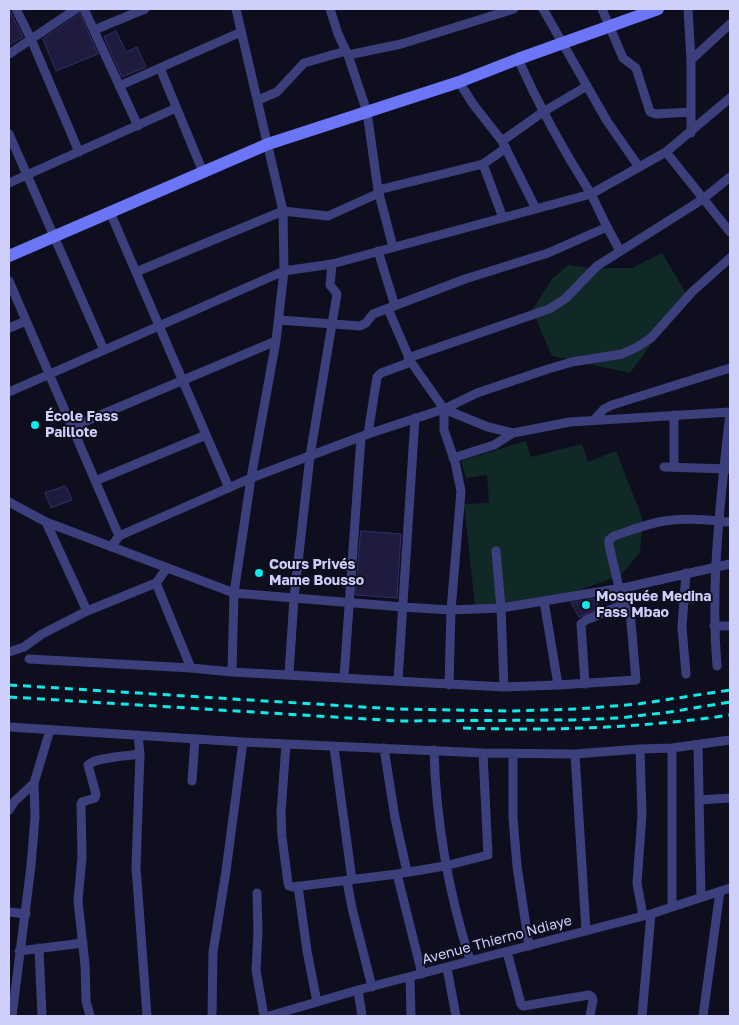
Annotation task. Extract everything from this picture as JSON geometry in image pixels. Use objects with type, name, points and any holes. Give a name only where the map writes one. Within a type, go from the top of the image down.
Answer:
[{"type":"street","points":[[16,9],[31,39],[79,152]]},
{"type":"street","points":[[9,54],[76,9]]},
{"type":"street","points":[[84,9],[138,126]]},
{"type":"street","points":[[94,30],[145,9]]},
{"type":"street","points":[[232,672],[234,593],[251,478],[276,341],[284,271],[283,211],[236,9]]},
{"type":"street","points":[[330,9],[338,34],[347,53],[366,112],[378,191],[393,247]]},
{"type":"street","points":[[258,100],[277,92],[304,63],[347,53],[401,44],[514,9]]},
{"type":"street","points":[[543,9],[607,121],[639,167]]},
{"type":"street","points":[[602,9],[623,58],[636,68],[650,112],[656,114],[691,112]]},
{"type":"street","points":[[9,256],[268,144],[459,82],[642,11],[658,9]]},
{"type":"street","points":[[688,9],[691,60],[691,133]]},
{"type":"street","points":[[691,60],[730,24]]},
{"type":"street","points":[[119,86],[241,32]]},
{"type":"street","points":[[518,59],[543,112],[591,194],[620,251]]},
{"type":"street","points":[[160,68],[203,172]]},
{"type":"street","points":[[459,82],[504,145],[536,209]]},
{"type":"street","points":[[136,272],[283,211],[328,216],[378,191],[483,164],[543,112],[587,86]]},
{"type":"street","points":[[9,392],[284,271],[332,264],[591,194],[666,152],[691,133],[730,98]]},
{"type":"street","points":[[9,183],[176,108]]},
{"type":"street","points":[[9,134],[104,350]]},
{"type":"street","points":[[666,152],[730,232]]},
{"type":"street","points":[[483,164],[504,218]]},
{"type":"street","points":[[344,677],[365,436],[377,376],[410,360],[549,309],[565,300],[597,266],[703,199],[730,177]]},
{"type":"street","points":[[110,212],[229,488]]},
{"type":"street","points":[[279,320],[364,325],[370,316],[392,307],[465,279],[548,253],[607,227]]},
{"type":"street","points":[[378,251],[392,307],[410,360],[444,409],[488,427],[513,433]]},
{"type":"street","points":[[111,547],[119,536],[251,478],[444,409],[477,393],[548,369],[572,362],[622,354],[637,348],[651,338],[692,292],[730,258]]},
{"type":"street","points":[[289,674],[294,598],[310,456],[337,294],[330,285],[332,264]]},
{"type":"street","points":[[9,281],[119,536]]},
{"type":"street","points":[[9,328],[26,321]]},
{"type":"street","points":[[72,427],[276,341]]},
{"type":"street","points":[[594,420],[604,409],[612,405],[730,368]]},
{"type":"street","points":[[444,409],[444,430],[454,458],[461,491],[452,610],[449,684]]},
{"type":"street","points":[[454,458],[494,445],[513,433],[570,422],[730,412],[727,469],[719,521],[716,567],[714,626],[718,666]]},
{"type":"street","points":[[674,416],[674,467]]},
{"type":"street","points":[[398,680],[415,418]]},
{"type":"street","points":[[95,481],[206,435]]},
{"type":"street","points":[[664,467],[727,469]]},
{"type":"street","points":[[9,502],[46,522],[234,593],[452,610],[501,608],[623,587],[730,564]]},
{"type":"street","points":[[29,659],[504,687],[558,686],[636,680],[629,602],[609,545],[609,540],[614,536],[669,520],[730,522]]},
{"type":"street","points":[[46,522],[87,611]]},
{"type":"street","points":[[496,552],[501,608],[504,687]]},
{"type":"street","points":[[9,652],[24,648],[42,634],[87,611],[156,583],[166,568]]},
{"type":"street","points":[[686,573],[682,626],[686,674]]},
{"type":"street","points":[[156,583],[191,668]]},
{"type":"street","points":[[544,601],[558,686]]},
{"type":"street","points":[[585,684],[581,624],[586,620],[629,602]]},
{"type":"street","points":[[714,626],[730,626]]},
{"type":"street","points":[[9,727],[243,742],[434,750],[483,754],[575,754],[640,748],[672,748],[730,740]]},
{"type":"street","points":[[12,1016],[19,951],[26,914],[34,817],[34,783],[50,730]]},
{"type":"street","points":[[138,735],[140,754],[136,853],[147,1016]]},
{"type":"street","points":[[192,781],[195,739]]},
{"type":"street","points":[[212,1016],[213,952],[243,742]]},
{"type":"street","points":[[286,744],[281,813],[282,838],[288,883],[292,887],[397,874],[445,866],[488,855],[483,754]]},
{"type":"street","points":[[698,745],[701,897]]},
{"type":"street","points":[[334,747],[352,908],[372,987]]},
{"type":"street","points":[[384,748],[394,818],[408,872]]},
{"type":"street","points":[[640,748],[642,815],[637,884],[647,915],[642,1016]]},
{"type":"street","points":[[672,748],[672,906]]},
{"type":"street","points":[[434,750],[435,792],[445,866],[470,960]]},
{"type":"street","points":[[90,1016],[86,1002],[83,944],[78,901],[82,857],[82,802],[95,798],[96,794],[88,766],[91,762],[108,758],[140,754]]},
{"type":"street","points":[[513,754],[513,818],[517,866],[529,946]]},
{"type":"street","points":[[575,754],[586,931]]},
{"type":"street","points":[[9,810],[14,802],[34,783]]},
{"type":"street","points":[[699,800],[730,798]]},
{"type":"street","points":[[397,874],[422,974]]},
{"type":"street","points":[[298,886],[307,951],[318,1002]]},
{"type":"street","name":"Avenue Thierno Ndiaye","points":[[269,1016],[294,1013],[318,1002],[358,990],[647,915],[730,888]]},
{"type":"street","points":[[703,1016],[720,891]]},
{"type":"street","points":[[257,893],[258,932],[256,970],[264,1016]]},
{"type":"street","points":[[9,912],[26,914]]},
{"type":"street","points":[[19,951],[83,944]]},
{"type":"street","points":[[39,948],[42,1016]]},
{"type":"street","points":[[507,952],[523,1006],[588,995],[593,1000],[590,1016]]},
{"type":"street","points":[[447,968],[456,1016]]},
{"type":"street","points":[[410,977],[411,1016]]},
{"type":"street","points":[[358,990],[362,1016]]},
{"type":"green space","points":[[662,253],[687,295],[630,373],[552,356],[532,310],[552,279],[568,265],[590,268],[632,268]]},
{"type":"green space","points":[[526,441],[531,457],[582,444],[588,462],[616,451],[643,520],[640,552],[621,575],[583,589],[517,604],[475,606],[464,504],[489,503],[487,475],[466,478],[461,461]]},
{"type":"building","points":[[9,9],[23,37],[9,45]]},
{"type":"building","points":[[80,14],[98,54],[56,71],[43,39]]},
{"type":"building","points":[[116,31],[126,52],[137,47],[146,67],[122,77],[104,37]]},
{"type":"building","points":[[66,486],[72,500],[51,508],[45,493]]},
{"type":"building","points":[[361,531],[401,534],[397,598],[356,595]]},
{"type":"building","name":"Mosquée Medina Fass Mbao","points":[[594,599],[600,608],[579,617],[571,603]]},
{"type":"railway","points":[[9,685],[395,709],[508,711],[577,709],[638,704],[730,690]]},
{"type":"railway","points":[[9,697],[399,721],[619,718],[730,702]]},
{"type":"railway","points":[[463,728],[597,728],[730,715]]},
{"type":"place","name":"École Fass Paillote","points":[[35,425]]},
{"type":"place","name":"Cours Privés Mame Bousso","points":[[259,573]]},
{"type":"place","name":"Mosquée Medina Fass Mbao","points":[[586,605]]}]
